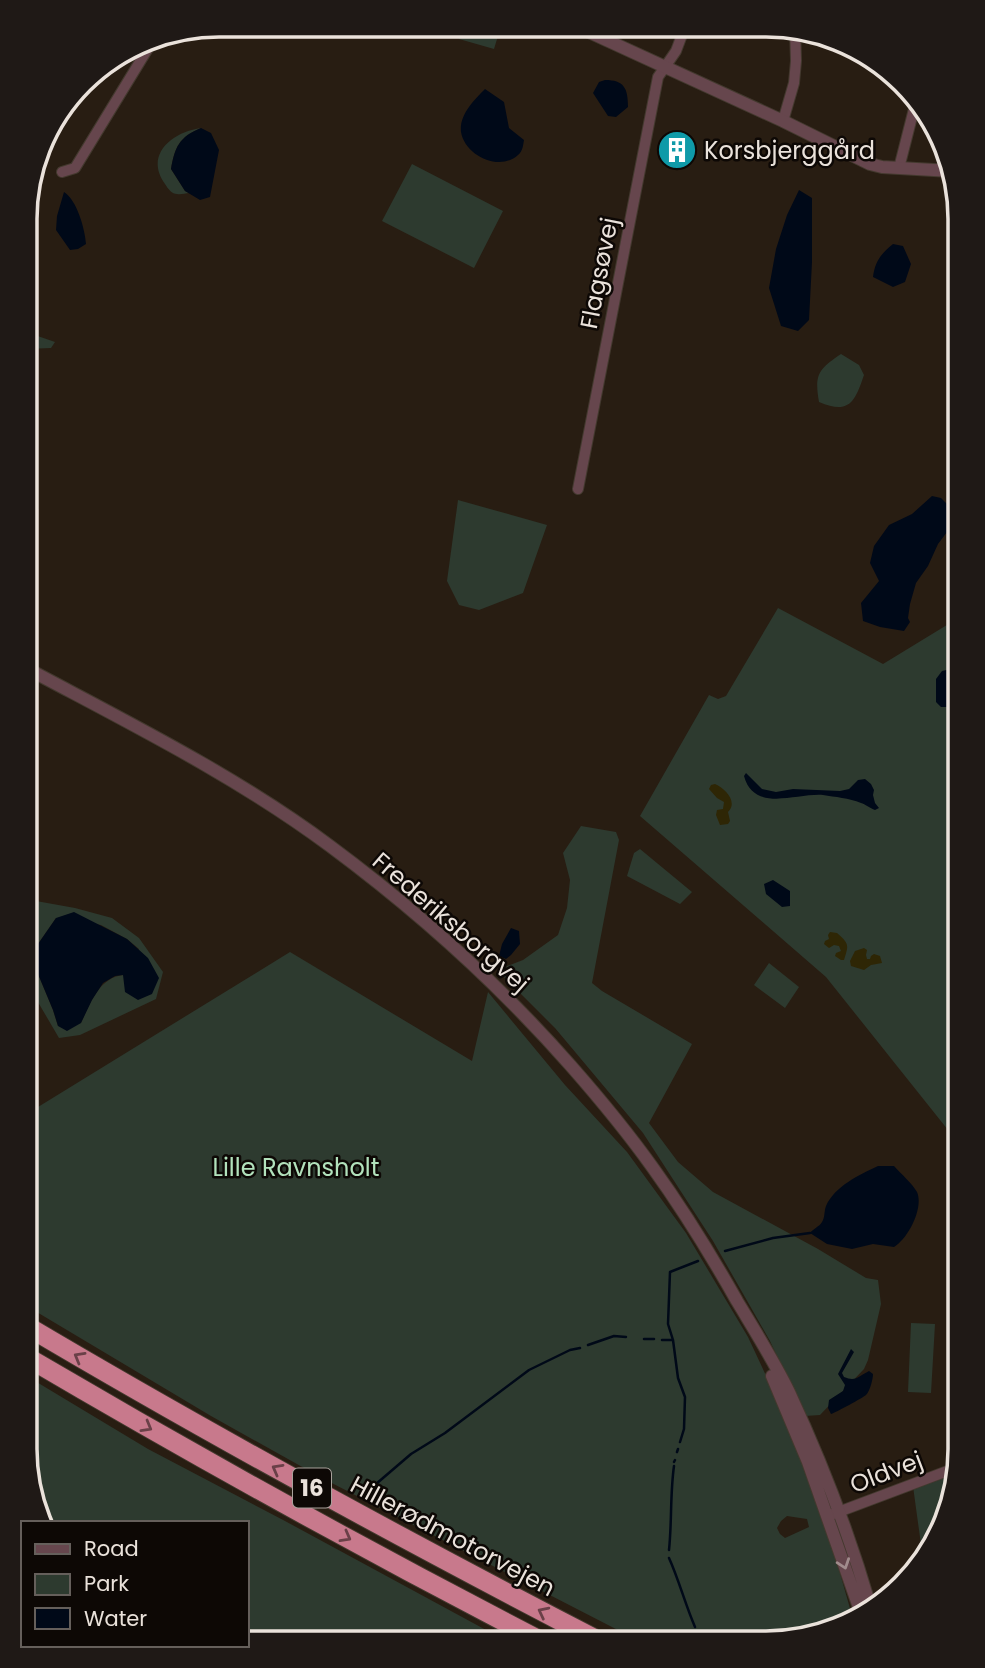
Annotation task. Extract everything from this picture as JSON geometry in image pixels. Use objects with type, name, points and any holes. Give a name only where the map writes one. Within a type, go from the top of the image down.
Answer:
[{"type":"highway","name":"Hillerødmotorvejen","points":[[37,1332],[238,1448],[580,1631]]},
{"type":"highway","name":"16","points":[[37,1363],[211,1463],[430,1584],[522,1631]]},
{"type":"street","points":[[600,37],[870,164],[942,170]]},
{"type":"street","name":"Flagsøvej","points":[[578,489],[658,77],[676,51],[681,37]]},
{"type":"street","points":[[783,121],[794,83],[795,39]]},
{"type":"street","points":[[62,173],[75,168],[145,53]]},
{"type":"street","points":[[899,168],[913,112]]},
{"type":"street","name":"Frederiksborgvej","points":[[37,674],[190,756],[328,844],[404,903],[470,960],[536,1027],[612,1114],[653,1167],[707,1248],[747,1318],[833,1514]]},
{"type":"street","name":"Oldvej","points":[[833,1514],[947,1470]]},
{"type":"street","points":[[833,1514],[868,1600]]},
{"type":"street","points":[[833,1514],[859,1606]]},
{"type":"green space","points":[[460,37],[498,37],[494,49]]},
{"type":"green space","points":[[201,128],[183,139],[176,149],[171,169],[189,193],[173,193],[159,173],[160,155],[164,147],[180,134]]},
{"type":"green space","points":[[412,164],[503,211],[474,268],[382,221]]},
{"type":"green space","points":[[37,336],[55,342],[51,348],[37,349]]},
{"type":"green space","points":[[841,354],[859,365],[864,375],[854,399],[849,404],[829,406],[819,402],[818,378],[823,368]]},
{"type":"green space","points":[[458,500],[547,525],[523,593],[479,610],[459,605],[447,581]]},
{"type":"green space","points":[[778,608],[883,664],[948,624],[948,1130],[826,977],[640,816],[709,695],[718,699],[726,696]]},
{"type":"green space","points":[[581,826],[616,832],[619,840],[592,983],[692,1044],[649,1123],[678,1162],[713,1192],[866,1278],[878,1280],[881,1304],[868,1360],[864,1369],[820,1415],[805,1416],[770,1341],[713,1241],[643,1133],[555,1028],[502,975],[507,966],[523,960],[558,935],[567,908],[570,880],[563,853]]},
{"type":"green space","points":[[640,849],[692,892],[680,904],[627,876],[634,853]]},
{"type":"green space","points":[[37,901],[112,918],[139,938],[163,972],[156,999],[80,1035],[59,1038],[37,1000],[37,974],[58,1026],[81,1023],[96,993],[108,981],[123,975],[139,949],[101,925],[56,918],[38,944]]},
{"type":"green space","name":"Lille Ravnsholt","points":[[290,952],[472,1061],[488,992],[565,1085],[627,1152],[686,1233],[748,1337],[789,1425],[832,1545],[850,1610],[813,1625],[790,1630],[620,1631],[322,1478],[211,1416],[37,1312],[37,1108]],"holes":[[[787,1516],[807,1519],[809,1527],[785,1538],[777,1528]]]},
{"type":"green space","points":[[769,963],[799,987],[785,1008],[754,985]]},
{"type":"green space","points":[[911,1323],[935,1324],[931,1393],[908,1392]]},
{"type":"green space","points":[[37,1382],[148,1449],[488,1631],[248,1631],[248,1521],[52,1521],[40,1485],[37,1461]]},
{"type":"green space","points":[[947,1467],[939,1508],[921,1545],[912,1479]]},
{"type":"sand","points":[[715,784],[727,792],[731,800],[728,824],[720,825],[716,815],[717,810],[723,809],[724,802],[709,789]]},
{"type":"sand","points":[[830,932],[837,933],[846,942],[844,960],[835,956],[841,951],[839,946],[829,948],[824,944],[829,939]]},
{"type":"sand","points":[[864,948],[867,950],[867,959],[874,954],[880,956],[882,963],[871,965],[864,970],[851,966],[850,961],[855,951]]},
{"type":"water","points":[[599,82],[617,82],[626,90],[628,107],[616,117],[608,116],[593,93]]},
{"type":"water","points":[[485,89],[504,102],[509,128],[524,140],[521,152],[511,160],[493,162],[484,159],[464,141],[461,132],[462,120],[468,108]]},
{"type":"water","points":[[201,128],[211,133],[219,150],[210,197],[200,200],[185,191],[171,169],[179,144]]},
{"type":"water","points":[[799,190],[812,198],[812,262],[809,320],[798,331],[781,326],[769,288],[776,249],[787,215]]},
{"type":"water","points":[[64,192],[73,201],[84,231],[86,244],[78,249],[70,250],[56,230]]},
{"type":"water","points":[[893,244],[903,246],[911,264],[905,282],[893,287],[873,277],[879,258]]},
{"type":"water","points":[[932,496],[941,498],[948,505],[947,532],[916,583],[910,604],[910,622],[904,631],[863,621],[861,603],[879,581],[870,563],[874,546],[889,525],[912,514]]},
{"type":"water","points":[[948,670],[947,707],[941,707],[936,702],[936,679],[942,671]]},
{"type":"water","points":[[746,773],[762,789],[776,792],[793,789],[840,791],[849,789],[858,780],[865,779],[874,790],[875,803],[879,808],[875,810],[852,800],[823,795],[766,798],[749,787],[744,776]]},
{"type":"water","points":[[773,880],[790,891],[790,906],[782,907],[766,894],[764,884]]},
{"type":"water","points":[[74,912],[127,939],[148,958],[159,978],[152,994],[138,1000],[125,992],[123,975],[115,976],[103,983],[81,1023],[67,1031],[58,1026],[37,974],[37,944],[56,918]]},
{"type":"water","points":[[511,928],[519,931],[520,944],[506,959],[499,956]]},
{"type":"water","points":[[878,1166],[894,1166],[917,1192],[919,1199],[913,1222],[899,1243],[894,1247],[873,1244],[852,1249],[827,1244],[810,1233],[824,1219],[826,1206],[835,1193],[848,1182]]},
{"type":"water","points":[[851,1349],[854,1352],[842,1373],[844,1377],[855,1379],[869,1371],[873,1374],[871,1385],[866,1395],[831,1414],[828,1408],[829,1400],[843,1391],[845,1385],[838,1374]]},
{"type":"waterway","points":[[725,1251],[773,1238],[810,1233]]},
{"type":"waterway","points":[[680,1442],[684,1429],[685,1397],[678,1378],[668,1324],[670,1272],[698,1261]]},
{"type":"waterway","points":[[588,1345],[614,1336],[626,1337]]},
{"type":"waterway","points":[[644,1339],[654,1339]]},
{"type":"waterway","points":[[662,1340],[673,1340]]},
{"type":"waterway","points":[[369,1490],[411,1454],[445,1433],[529,1370],[570,1350],[580,1348]]},
{"type":"waterway","points":[[669,1550],[674,1466]]},
{"type":"waterway","points":[[669,1558],[695,1627]]},
{"type":"place","name":"Korsbjerggård","points":[[677,150]]}]
